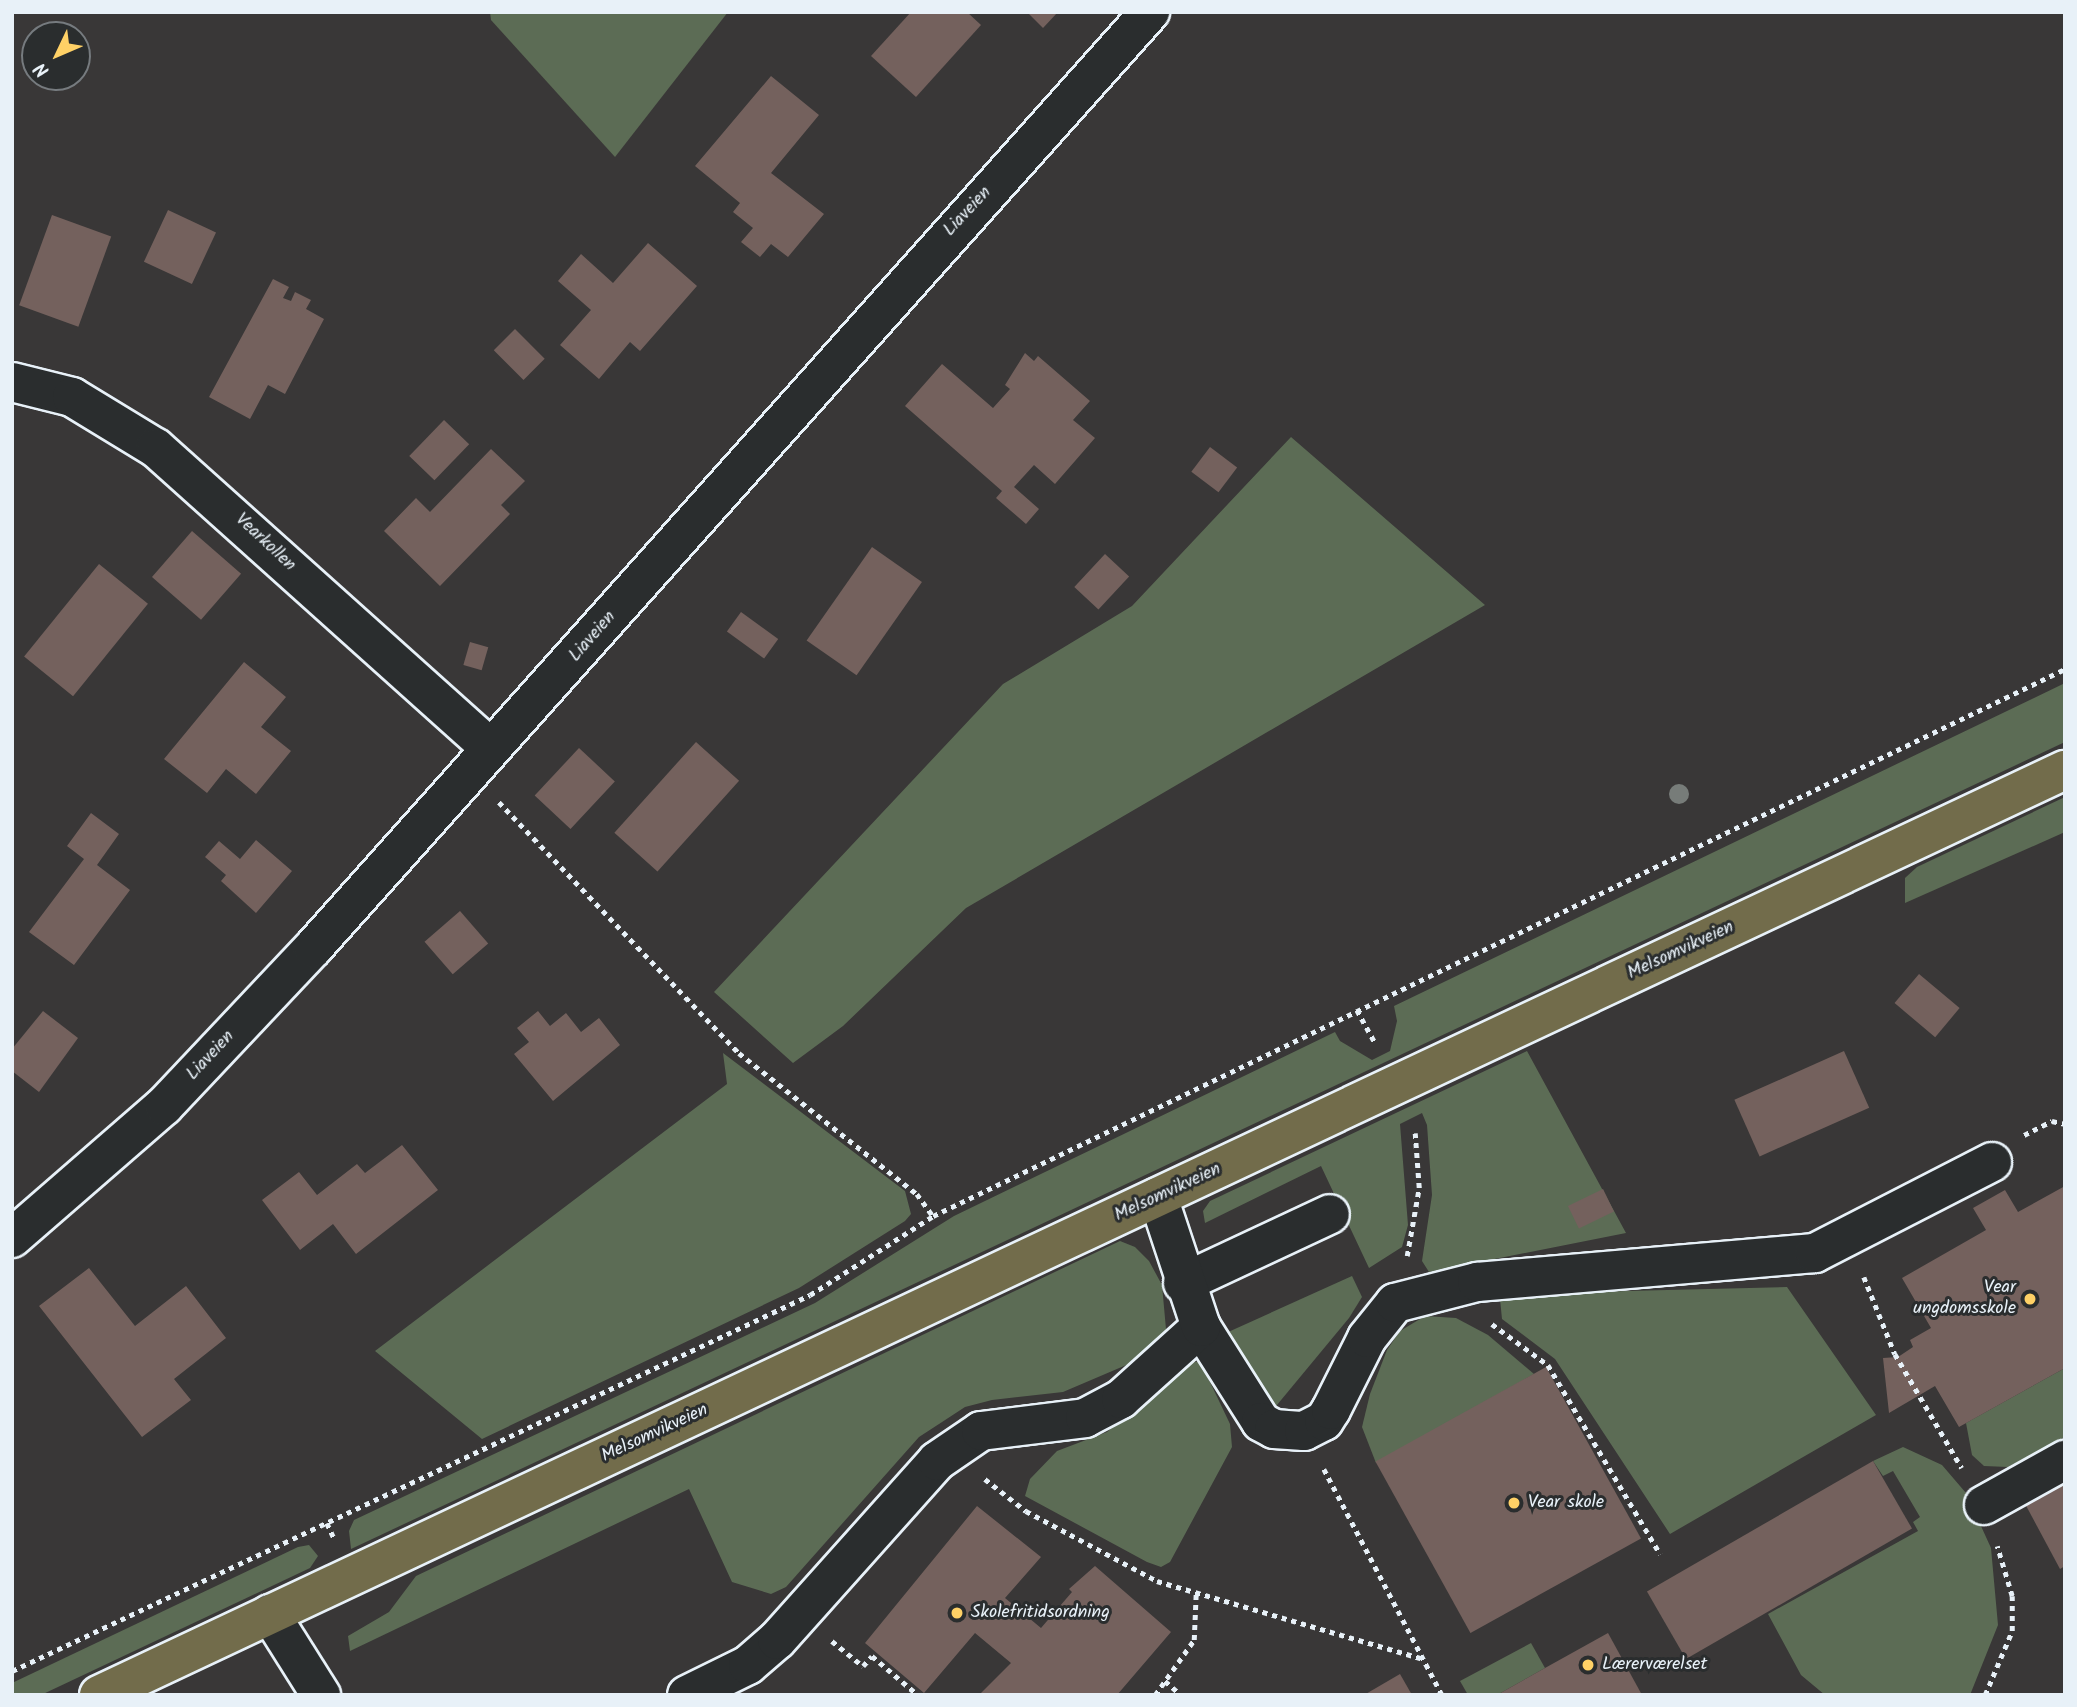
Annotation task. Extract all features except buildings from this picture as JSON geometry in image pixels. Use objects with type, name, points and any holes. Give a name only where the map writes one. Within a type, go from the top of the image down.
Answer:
[{"type":"main road","name":"Melsomvikveien","points":[[99,1695],[2065,770]]},
{"type":"street","name":"Liaveien","points":[[12,1238],[164,1107],[480,760],[1150,12]]},
{"type":"street","name":"Vearkollen","points":[[12,382],[72,397],[156,448],[480,760]]},
{"type":"street","points":[[1158,1197],[1183,1283],[1201,1327],[1261,1422],[1274,1429],[1304,1431],[1324,1421],[1367,1338],[1395,1303],[1477,1282],[1815,1253],[1992,1161]]},
{"type":"street","points":[[1183,1283],[1331,1214]]},
{"type":"street","points":[[687,1695],[748,1665],[778,1640],[937,1461],[981,1431],[1085,1418],[1121,1399],[1201,1327]]},
{"type":"street","points":[[1984,1505],[2065,1460]]},
{"type":"street","points":[[270,1614],[321,1695]]},
{"type":"path","points":[[12,1671],[810,1295],[933,1216],[2065,669]]},
{"type":"path","points":[[480,760],[739,1053],[917,1194],[933,1216]]},
{"type":"path","points":[[1357,1010],[1376,1044]]},
{"type":"path","points":[[1395,1303],[1416,1222],[1419,1188],[1415,1133]]},
{"type":"path","points":[[1847,1237],[1895,1354],[1984,1505],[2012,1596],[2012,1631],[1985,1695]]},
{"type":"path","points":[[1451,1289],[1548,1365],[1660,1554]]},
{"type":"path","points":[[1304,1431],[1442,1695]]},
{"type":"path","points":[[980,1474],[1026,1511],[1157,1581],[1423,1659]]},
{"type":"path","points":[[1155,1695],[1194,1640],[1196,1592]]},
{"type":"path","points":[[821,1631],[863,1665],[872,1656],[918,1695]]},
{"type":"path","points":[[1165,1681],[1181,1695]]},
{"type":"green space","points":[[490,12],[728,12],[615,157],[491,20]]},
{"type":"green space","points":[[1291,437],[1485,605],[966,908],[843,1026],[793,1063],[714,992],[1003,684],[1132,606]]},
{"type":"green space","points":[[2065,683],[2065,742],[351,1549],[349,1531],[354,1520],[815,1303],[954,1216],[1335,1032],[1340,1041],[1372,1060],[1390,1051],[1397,1021],[1394,1006]]},
{"type":"green space","points":[[2065,797],[2065,832],[1905,903],[1905,878],[1917,867]]},
{"type":"green space","points":[[1527,1051],[1626,1233],[1429,1272],[1422,1261],[1432,1195],[1427,1125],[1422,1113],[1400,1124],[1408,1225],[1402,1247],[1369,1268],[1321,1166],[1205,1223],[1203,1211],[1210,1201]]},
{"type":"green space","points":[[723,1053],[905,1191],[911,1214],[905,1221],[799,1288],[482,1439],[375,1351],[727,1084]]},
{"type":"green space","points":[[1120,1241],[1135,1247],[1149,1261],[1162,1285],[1166,1329],[1152,1346],[1131,1363],[1063,1392],[992,1400],[965,1407],[919,1437],[786,1587],[771,1594],[732,1582],[689,1489],[350,1651],[348,1636],[389,1612],[416,1576]]},
{"type":"green space","points":[[1352,1276],[1362,1297],[1349,1318],[1272,1411],[1226,1333]]},
{"type":"green space","points":[[1787,1287],[1876,1415],[1670,1534],[1555,1359],[1502,1319],[1500,1299],[1506,1294]]},
{"type":"green space","points":[[1425,1316],[1456,1318],[1488,1335],[1534,1374],[1376,1463],[1362,1427],[1370,1394],[1387,1350],[1400,1331]]},
{"type":"green space","points":[[1200,1361],[1230,1424],[1232,1447],[1170,1562],[1161,1567],[1147,1562],[1025,1496],[1030,1479],[1057,1451],[1107,1432],[1187,1364]]},
{"type":"green space","points":[[2065,1368],[2065,1437],[2008,1467],[1984,1466],[1972,1455],[1966,1423]]},
{"type":"green space","points":[[1903,1447],[1942,1465],[1966,1493],[1991,1548],[1998,1625],[1970,1695],[1825,1695],[1801,1675],[1768,1614],[1918,1531],[1913,1522],[1920,1517],[1893,1471],[1883,1476],[1873,1461]]},
{"type":"green space","points":[[309,1545],[318,1556],[310,1568],[41,1695],[12,1695],[12,1683],[298,1547]]},
{"type":"green space","points":[[1531,1643],[1545,1668],[1497,1695],[1468,1695],[1460,1681]]},
{"type":"place","name":"Vear ungdomsskole","points":[[2030,1299]]},
{"type":"place","name":"Vear skole","points":[[1514,1503]]},
{"type":"place","name":"Skolefritidsordning","points":[[957,1613]]},
{"type":"place","name":"Lærerværelset","points":[[1588,1665]]}]
